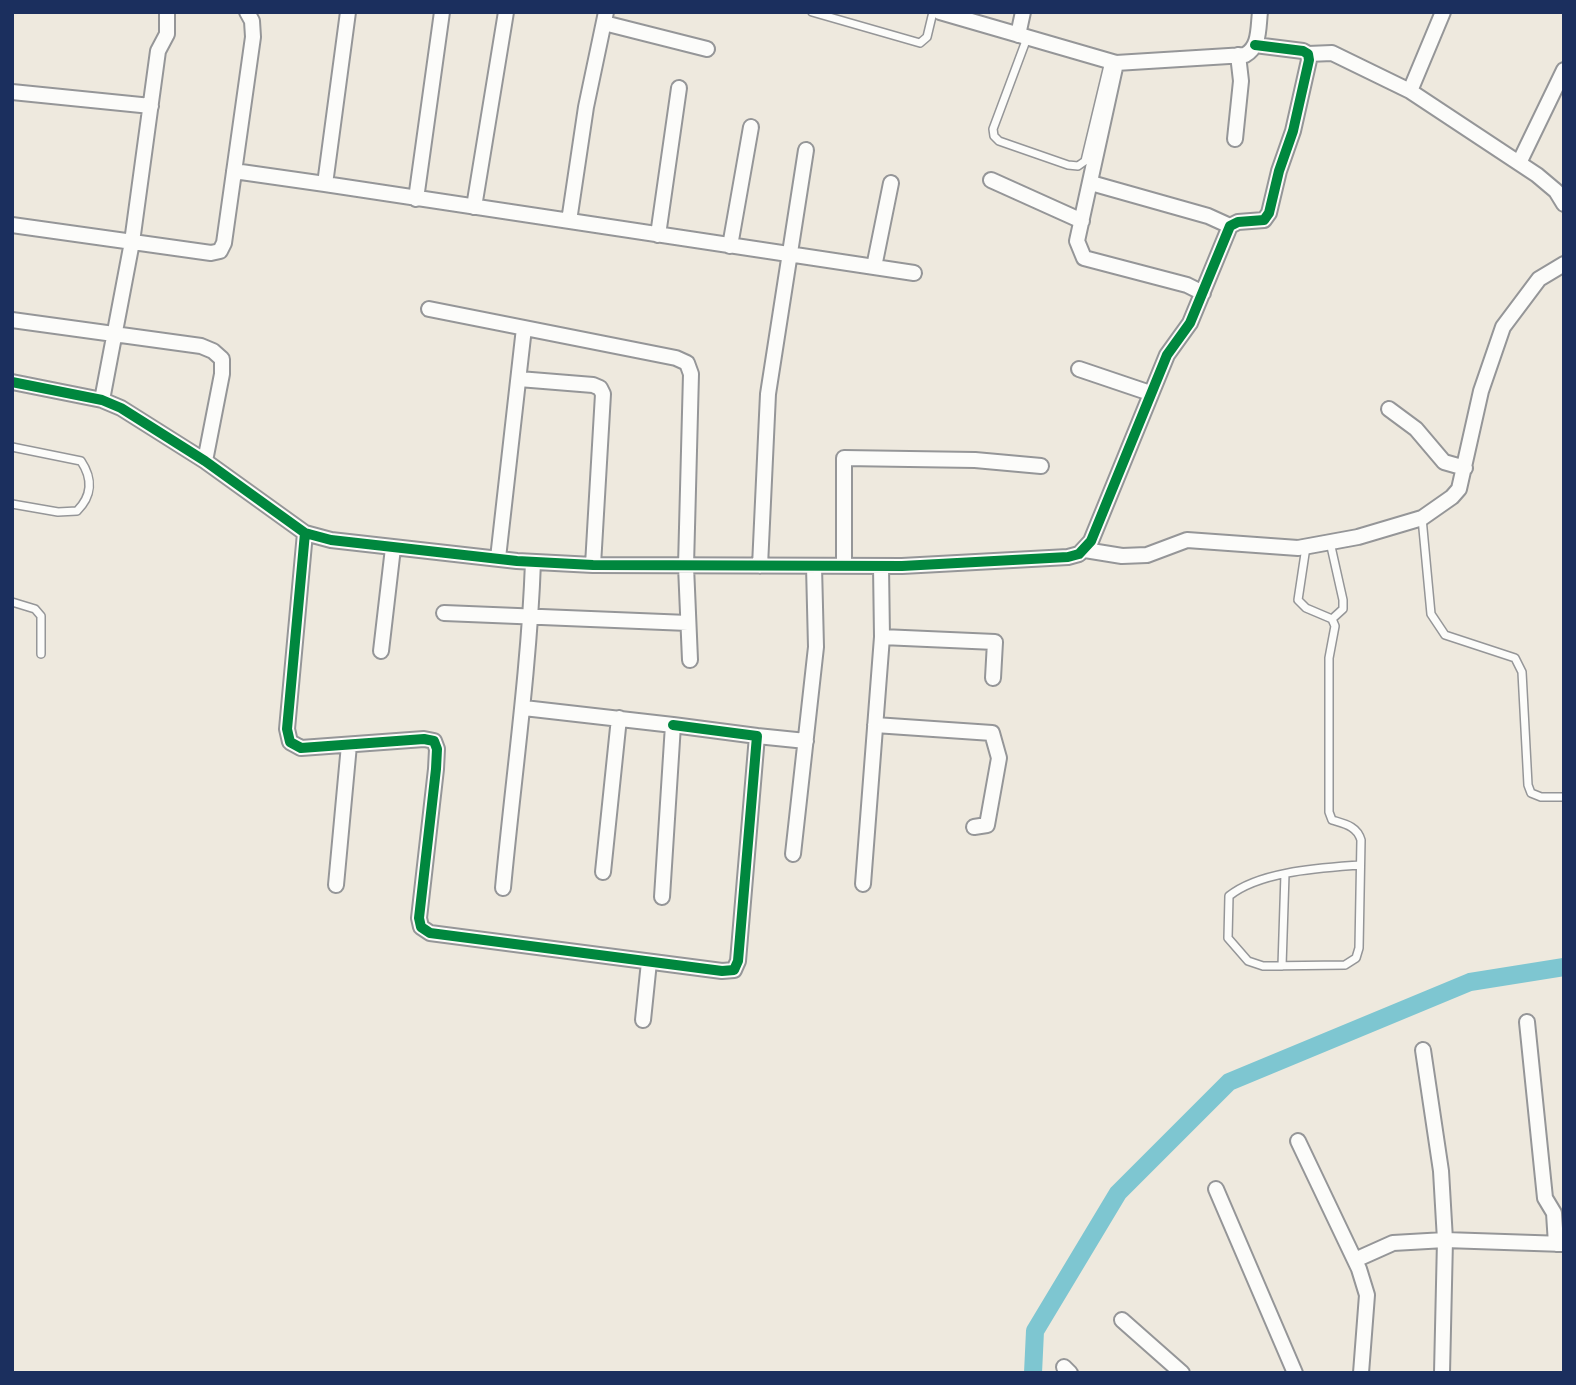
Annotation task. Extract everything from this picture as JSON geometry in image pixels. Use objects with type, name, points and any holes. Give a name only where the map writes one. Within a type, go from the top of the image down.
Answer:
[{"type":"street","points":[[102,400],[132,242],[158,51],[167,34],[167,12]]},
{"type":"street","points":[[12,225],[211,253],[220,251],[224,243],[253,37],[252,21],[247,12]]},
{"type":"street","points":[[325,184],[348,12]]},
{"type":"street","points":[[416,199],[442,12]]},
{"type":"street","points":[[474,207],[506,12]]},
{"type":"street","points":[[940,12],[1113,62],[1238,55],[1253,51],[1259,12]]},
{"type":"street","points":[[1023,12],[1023,36]]},
{"type":"street","points":[[1409,91],[1443,12]]},
{"type":"street","points":[[569,221],[586,107],[605,18],[707,49]]},
{"type":"street","points":[[1255,45],[1303,51],[1308,54],[1332,53],[1409,91],[1519,163],[1560,186],[1564,204]]},
{"type":"street","points":[[1085,550],[1167,355],[1190,323],[1230,226],[1238,222],[1264,220],[1269,213],[1301,95],[1308,54]]},
{"type":"street","points":[[1235,139],[1241,81],[1238,55]]},
{"type":"street","points":[[1113,62],[1091,183],[1077,241],[1084,258],[1187,285],[1203,293]]},
{"type":"street","points":[[1519,163],[1564,70]]},
{"type":"street","points":[[658,235],[680,88]]},
{"type":"street","points":[[12,92],[150,106]]},
{"type":"street","points":[[730,246],[751,127]]},
{"type":"street","points":[[760,566],[768,394],[806,150]]},
{"type":"street","points":[[234,171],[914,272]]},
{"type":"street","points":[[991,180],[1082,221]]},
{"type":"street","points":[[874,267],[891,183]]},
{"type":"street","points":[[1091,183],[1208,216],[1230,226]]},
{"type":"street","points":[[12,382],[102,400],[141,419],[305,533],[331,540],[533,562],[686,566],[881,566],[1068,557],[1085,550],[1122,556],[1147,555],[1187,540],[1298,548],[1374,533],[1422,518],[1452,497],[1459,489],[1481,391],[1503,327],[1539,279],[1564,264]]},
{"type":"street","points":[[429,309],[676,358],[687,363],[691,374],[686,566],[690,660]]},
{"type":"street","points":[[12,320],[201,346],[213,351],[222,359],[222,374],[205,461]]},
{"type":"street","points":[[498,558],[524,328]]},
{"type":"street","points":[[1079,369],[1150,393]]},
{"type":"street","points":[[519,379],[593,385],[600,388],[603,394],[593,565]]},
{"type":"street","points":[[1389,409],[1416,429],[1444,462],[1465,468]]},
{"type":"street","points":[[844,566],[844,458],[975,460],[1041,466]]},
{"type":"street","points":[[305,533],[287,729],[290,742],[301,748],[424,739],[434,741],[437,749],[419,918],[421,927],[430,933],[722,971],[734,970],[738,961],[757,736]]},
{"type":"street","points":[[381,652],[393,548]]},
{"type":"street","points":[[503,888],[511,798],[524,708],[533,562]]},
{"type":"street","points":[[793,854],[816,647],[814,566]]},
{"type":"street","points":[[863,884],[882,637],[881,566]]},
{"type":"street","points":[[444,613],[688,623]]},
{"type":"street","points":[[882,637],[995,642],[993,678]]},
{"type":"street","points":[[524,708],[806,741]]},
{"type":"street","points":[[603,872],[619,718]]},
{"type":"street","points":[[662,897],[673,724]]},
{"type":"street","points":[[875,725],[992,733],[999,758],[987,825],[974,827]]},
{"type":"street","points":[[336,885],[349,745]]},
{"type":"street","points":[[643,1020],[649,962]]},
{"type":"street","points":[[1355,1261],[1393,1243],[1445,1240],[1560,1244],[1554,1213],[1545,1198],[1527,1022]]},
{"type":"street","points":[[1423,1050],[1441,1171],[1445,1240],[1442,1373]]},
{"type":"street","points":[[1297,1141],[1355,1261],[1367,1295],[1361,1373]]},
{"type":"street","points":[[1216,1189],[1295,1373]]},
{"type":"street","points":[[1122,1320],[1182,1373]]},
{"type":"lane","points":[[812,12],[920,43],[927,37],[933,12]]},
{"type":"lane","points":[[1023,36],[993,130],[994,136],[999,141],[1068,165],[1077,166],[1085,161],[1113,62]]},
{"type":"lane","points":[[12,447],[81,461],[89,477],[89,486],[88,497],[77,511],[58,512],[12,504]]},
{"type":"lane","points":[[1422,518],[1431,614],[1445,635],[1515,658],[1522,672],[1528,785],[1531,793],[1541,797],[1564,797]]},
{"type":"lane","points":[[1330,542],[1343,600],[1343,609],[1332,619]]},
{"type":"lane","points":[[1306,547],[1297,600],[1306,608],[1332,619],[1335,626],[1329,658],[1329,812],[1332,820],[1351,826],[1359,833],[1361,840],[1359,948],[1356,958],[1345,965],[1263,966],[1248,961],[1228,939],[1229,896],[1240,888],[1302,870],[1360,865]]},
{"type":"lane","points":[[12,602],[35,609],[41,616],[41,654]]},
{"type":"lane","points":[[1282,966],[1286,874]]},
{"type":"waterway","points":[[1033,1373],[1035,1331],[1118,1193],[1229,1082],[1470,982],[1564,967]]},
{"type":"cycle path","points":[[12,382],[102,400],[121,408],[205,461],[305,533],[331,540],[517,561],[593,565],[902,566],[1068,557],[1079,554],[1091,541],[1167,355],[1190,323],[1230,226],[1238,222],[1264,220],[1269,213],[1279,171],[1293,131],[1309,60],[1308,54],[1303,51],[1255,45]]},
{"type":"cycle path","points":[[305,533],[287,729],[290,742],[301,748],[424,739],[434,741],[437,749],[436,769],[419,918],[421,927],[430,933],[722,971],[734,970],[738,961],[757,736],[673,725]]}]
